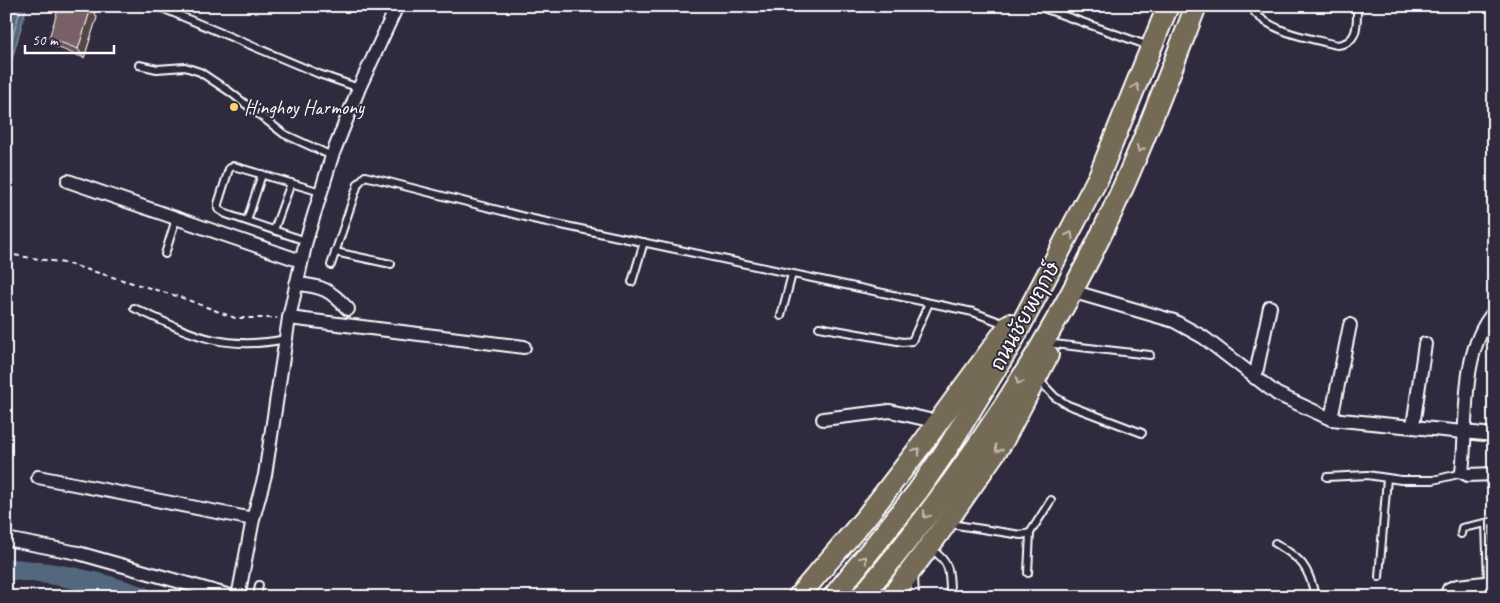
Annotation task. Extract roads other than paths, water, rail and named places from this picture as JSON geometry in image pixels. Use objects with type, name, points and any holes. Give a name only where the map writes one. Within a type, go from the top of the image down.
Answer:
[{"type":"main road","name":"ถนนชัยพฤกษ์","points":[[861,597],[905,543],[977,445],[1045,338],[1087,264],[1136,159],[1196,6]]},
{"type":"main road","name":"ถนนชัยพฤกษ์","points":[[833,597],[918,490],[949,446],[1012,342],[1099,176],[1152,47],[1161,8]]},
{"type":"main road","name":"ถนนชัยพฤกษ์","points":[[891,597],[929,547],[1003,441],[1037,378],[1078,294],[1087,264]]},
{"type":"main road","points":[[798,597],[866,516],[939,421],[1008,326],[1047,278]]},
{"type":"street","points":[[6,539],[85,555],[236,597],[265,475],[286,339],[306,241],[332,156],[359,88],[397,6]]},
{"type":"street","points":[[68,181],[301,260]]},
{"type":"street","points":[[296,284],[321,287],[330,291],[348,309]]},
{"type":"street","points":[[1078,294],[1174,321],[1203,338],[1277,394],[1331,419],[1464,430],[1494,435]]},
{"type":"street","points":[[1255,378],[1270,307]]},
{"type":"street","points":[[1494,312],[1482,326],[1473,350],[1464,430],[1462,473],[1468,475],[1494,474]]},
{"type":"street","points":[[290,318],[524,347]]},
{"type":"street","points":[[1331,419],[1350,325]]},
{"type":"street","points":[[1413,426],[1425,344]]},
{"type":"street","points":[[822,419],[890,411],[939,421]]},
{"type":"street","points":[[38,477],[253,519]]},
{"type":"street","points":[[1446,597],[1452,588],[1491,582]]},
{"type":"lane","points":[[157,6],[319,74],[359,88]]},
{"type":"lane","points":[[1254,6],[1254,13],[1264,22],[1278,29],[1337,46],[1346,44],[1354,39],[1357,26],[1357,6]]},
{"type":"lane","points":[[1043,8],[1152,47]]},
{"type":"lane","points":[[139,65],[157,69],[185,67],[200,72],[230,92],[284,134],[332,156]]},
{"type":"lane","points":[[306,241],[218,209],[223,187],[229,169],[233,166],[321,192]]},
{"type":"lane","points":[[247,221],[262,174]]},
{"type":"lane","points":[[331,265],[358,184],[365,176],[533,219],[974,312],[1008,326]]},
{"type":"lane","points":[[274,230],[291,183]]},
{"type":"lane","points":[[165,254],[176,219]]},
{"type":"lane","points":[[632,282],[644,242]]},
{"type":"lane","points":[[335,252],[391,264]]},
{"type":"lane","points":[[781,316],[792,274]]},
{"type":"lane","points":[[819,327],[903,342],[912,341],[929,303]]},
{"type":"lane","points":[[134,308],[204,338],[228,344],[260,344],[286,339]]},
{"type":"lane","points":[[1054,344],[1150,355]]},
{"type":"lane","points":[[1037,378],[1055,397],[1068,405],[1142,433]]},
{"type":"lane","points":[[1327,477],[1368,475],[1387,478],[1433,480],[1462,473]]},
{"type":"lane","points":[[1379,577],[1387,478]]},
{"type":"lane","points":[[1028,573],[1030,532],[1051,500]]},
{"type":"lane","points":[[1460,534],[1462,528],[1466,526],[1494,521]]},
{"type":"lane","points":[[946,523],[998,533],[1021,535],[1030,532]]},
{"type":"lane","points":[[1486,523],[1491,582]]},
{"type":"lane","points":[[1275,543],[1290,552],[1311,575],[1315,597]]},
{"type":"lane","points":[[929,547],[944,558],[948,566],[950,595]]},
{"type":"lane","points":[[914,567],[915,597]]},
{"type":"lane","points":[[257,597],[259,585]]},
{"type":"water","points":[[6,6],[27,6],[6,81]]},
{"type":"waterway","points":[[6,569],[75,578],[142,597]]},
{"type":"place","name":"Hinghoy Harmony","points":[[234,107]]}]
